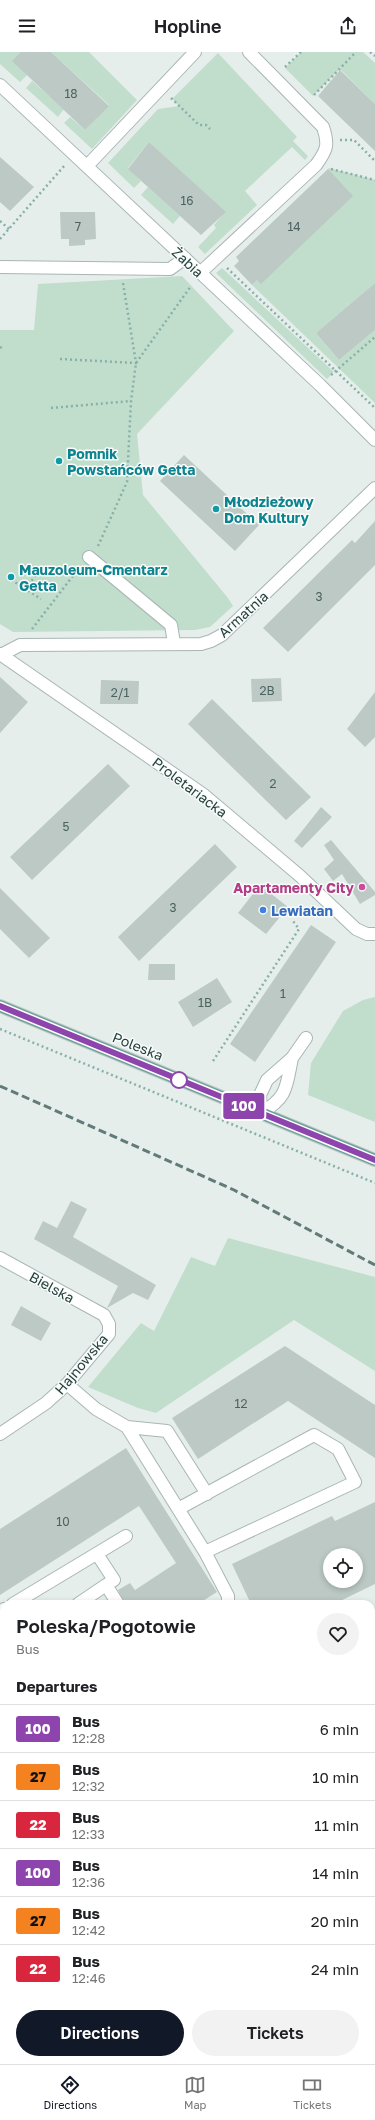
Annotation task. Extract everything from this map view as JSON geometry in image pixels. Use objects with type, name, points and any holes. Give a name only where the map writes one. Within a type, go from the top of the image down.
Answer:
[{"type":"main road","name":"Poleska","points":[[0,1006],[375,1160]]},
{"type":"street","points":[[87,166],[195,52]]},
{"type":"street","points":[[200,273],[316,165],[324,153],[328,140],[323,127],[249,52]]},
{"type":"street","name":"Żabia","points":[[0,84],[320,385],[375,440]]},
{"type":"street","points":[[0,267],[170,270],[185,258]]},
{"type":"street","name":"Armatnia","points":[[0,654],[20,645],[201,644],[211,641],[222,635],[375,488]]},
{"type":"street","points":[[89,557],[171,625],[174,643]]},
{"type":"street","name":"Proletariacka","points":[[0,654],[204,795],[300,876],[351,925],[371,934]]},
{"type":"street","points":[[292,1058],[286,1088],[277,1104],[262,1113],[260,1095],[267,1080],[292,1058],[306,1038]]},
{"type":"street","name":"Bielska","points":[[0,1258],[104,1315]]},
{"type":"street","name":"Hajnowska","points":[[0,1434],[46,1403],[67,1384],[109,1334],[109,1324],[104,1315]]},
{"type":"street","points":[[67,1384],[96,1409],[127,1427],[167,1431],[207,1494]]},
{"type":"street","points":[[127,1427],[205,1552],[228,1596],[228,1600]]},
{"type":"street","points":[[178,1509],[314,1435],[338,1449],[355,1482],[205,1552]]},
{"type":"street","points":[[20,1600],[126,1536]]},
{"type":"street","points":[[84,1600],[114,1580],[97,1554]]},
{"type":"street","points":[[106,1585],[115,1600]]},
{"type":"path","points":[[275,77],[301,52]]},
{"type":"path","points":[[303,106],[356,52]]},
{"type":"path","points":[[370,52],[375,56]]},
{"type":"path","points":[[161,88],[200,125],[206,125],[210,129]]},
{"type":"path","points":[[328,140],[354,140],[375,161]]},
{"type":"path","points":[[0,239],[74,154]]},
{"type":"path","points":[[316,165],[375,180]]},
{"type":"path","points":[[0,221],[9,229]]},
{"type":"path","points":[[217,258],[375,408]]},
{"type":"path","points":[[20,645],[96,550],[127,482],[131,401],[136,363],[120,269]]},
{"type":"path","points":[[136,363],[200,273]]},
{"type":"path","points":[[320,385],[375,337]]},
{"type":"path","points":[[60,359],[136,363]]},
{"type":"path","points":[[52,408],[131,401]]},
{"type":"path","points":[[26,589],[37,573]]},
{"type":"path","points":[[7,577],[41,599]]},
{"type":"path","points":[[213,1060],[299,929],[293,921]]},
{"type":"path","points":[[0,1029],[375,1183]]},
{"type":"green space","points":[[0,52],[21,52],[27,75],[20,82],[0,64]]},
{"type":"green space","points":[[51,52],[89,52],[137,100],[92,149],[64,123],[70,117],[85,130],[109,105]]},
{"type":"green space","points":[[301,52],[363,52],[375,63],[375,104],[340,69],[313,96],[285,68]]},
{"type":"green space","points":[[218,53],[297,137],[293,141],[308,156],[305,160],[292,147],[245,191],[257,205],[205,254],[198,247],[216,228],[214,225],[225,212],[149,142],[128,168],[141,181],[134,188],[108,163],[158,109],[179,106],[172,99]]},
{"type":"green space","points":[[32,81],[64,109],[58,117],[26,88]]},
{"type":"green space","points":[[329,168],[375,180],[375,283],[316,333],[339,360],[375,330],[375,403],[252,285],[257,280]]},
{"type":"green space","points":[[148,187],[180,216],[173,224],[141,195]]},
{"type":"green space","points":[[222,268],[334,372],[327,379],[216,273]]},
{"type":"green space","points":[[182,276],[234,331],[137,434],[143,495],[233,606],[210,627],[195,630],[13,632],[0,624],[0,330],[34,330],[38,284]]},
{"type":"green space","points":[[375,997],[375,1122],[308,1095],[311,1063],[343,1011],[363,1000]]},
{"type":"green space","points":[[228,1238],[375,1277],[375,1371],[294,1320],[156,1413],[138,1408],[88,1387],[141,1323],[154,1331],[191,1257],[215,1266]]},
{"type":"building","points":[[21,52],[51,52],[109,106],[85,130],[12,61]]},
{"type":"building","points":[[340,70],[375,104],[375,151],[318,96]]},
{"type":"building","points":[[149,142],[226,212],[201,235],[128,169]]},
{"type":"building","points":[[0,157],[34,187],[10,211],[0,202]]},
{"type":"building","points":[[328,169],[353,196],[261,284],[257,280],[252,285],[234,266],[239,261],[236,257]]},
{"type":"building","points":[[60,212],[95,212],[96,239],[85,240],[85,245],[69,246],[69,239],[61,239]]},
{"type":"building","points":[[375,283],[375,330],[339,360],[316,333]]},
{"type":"building","name":"Młodzieżowy Dom Kultury","points":[[184,455],[259,525],[235,551],[160,481]]},
{"type":"building","points":[[375,521],[375,565],[288,652],[263,628],[352,540],[355,543]]},
{"type":"building","points":[[0,677],[28,702],[0,733]]},
{"type":"building","points":[[281,678],[282,701],[252,702],[251,679]]},
{"type":"building","points":[[101,680],[139,681],[138,704],[100,704]]},
{"type":"building","points":[[375,692],[375,737],[365,747],[347,729]]},
{"type":"building","points":[[212,699],[311,797],[286,820],[188,724]]},
{"type":"building","points":[[108,764],[130,786],[32,880],[10,857]]},
{"type":"building","points":[[321,807],[332,817],[302,848],[294,841]]},
{"type":"building","points":[[331,840],[375,892],[375,895],[360,904],[342,874],[333,881],[324,869],[334,860],[324,845]]},
{"type":"building","points":[[215,844],[237,867],[139,961],[118,937]]},
{"type":"building","name":"Lewiatan","points":[[260,885],[288,907],[266,934],[238,913]]},
{"type":"building","points":[[0,888],[50,938],[29,958],[0,929]]},
{"type":"building","points":[[311,925],[336,942],[255,1062],[230,1044]]},
{"type":"building","points":[[149,964],[175,964],[175,980],[148,980]]},
{"type":"building","points":[[217,978],[232,1002],[193,1027],[178,1002]]},
{"type":"building","points":[[71,1201],[87,1209],[73,1237],[156,1285],[148,1300],[133,1293],[107,1308],[118,1286],[34,1239],[43,1221],[57,1228]]},
{"type":"building","points":[[21,1306],[51,1323],[41,1341],[11,1325]]},
{"type":"building","points":[[285,1346],[375,1405],[375,1458],[288,1401],[198,1459],[172,1418]]},
{"type":"building","points":[[126,1448],[217,1592],[204,1600],[123,1600],[118,1590],[130,1583],[135,1590],[176,1563],[139,1506],[0,1595],[0,1529]]},
{"type":"building","points":[[375,1502],[375,1584],[342,1600],[249,1600],[232,1564],[332,1516],[335,1521]]},
{"type":"railway","points":[[0,1086],[234,1190],[375,1265]]},
{"type":"bus line","name":"100","points":[[0,1006],[375,1160]]},
{"type":"place","name":"Pomnik Powstańców Getta","points":[[59,461]]},
{"type":"place","name":"Młodzieżowy Dom Kultury","points":[[216,509]]},
{"type":"place","name":"Mauzoleum-Cmentarz Getta","points":[[11,577]]},
{"type":"place","name":"Apartamenty City","points":[[362,887]]},
{"type":"place","name":"Lewiatan","points":[[263,910]]}]
